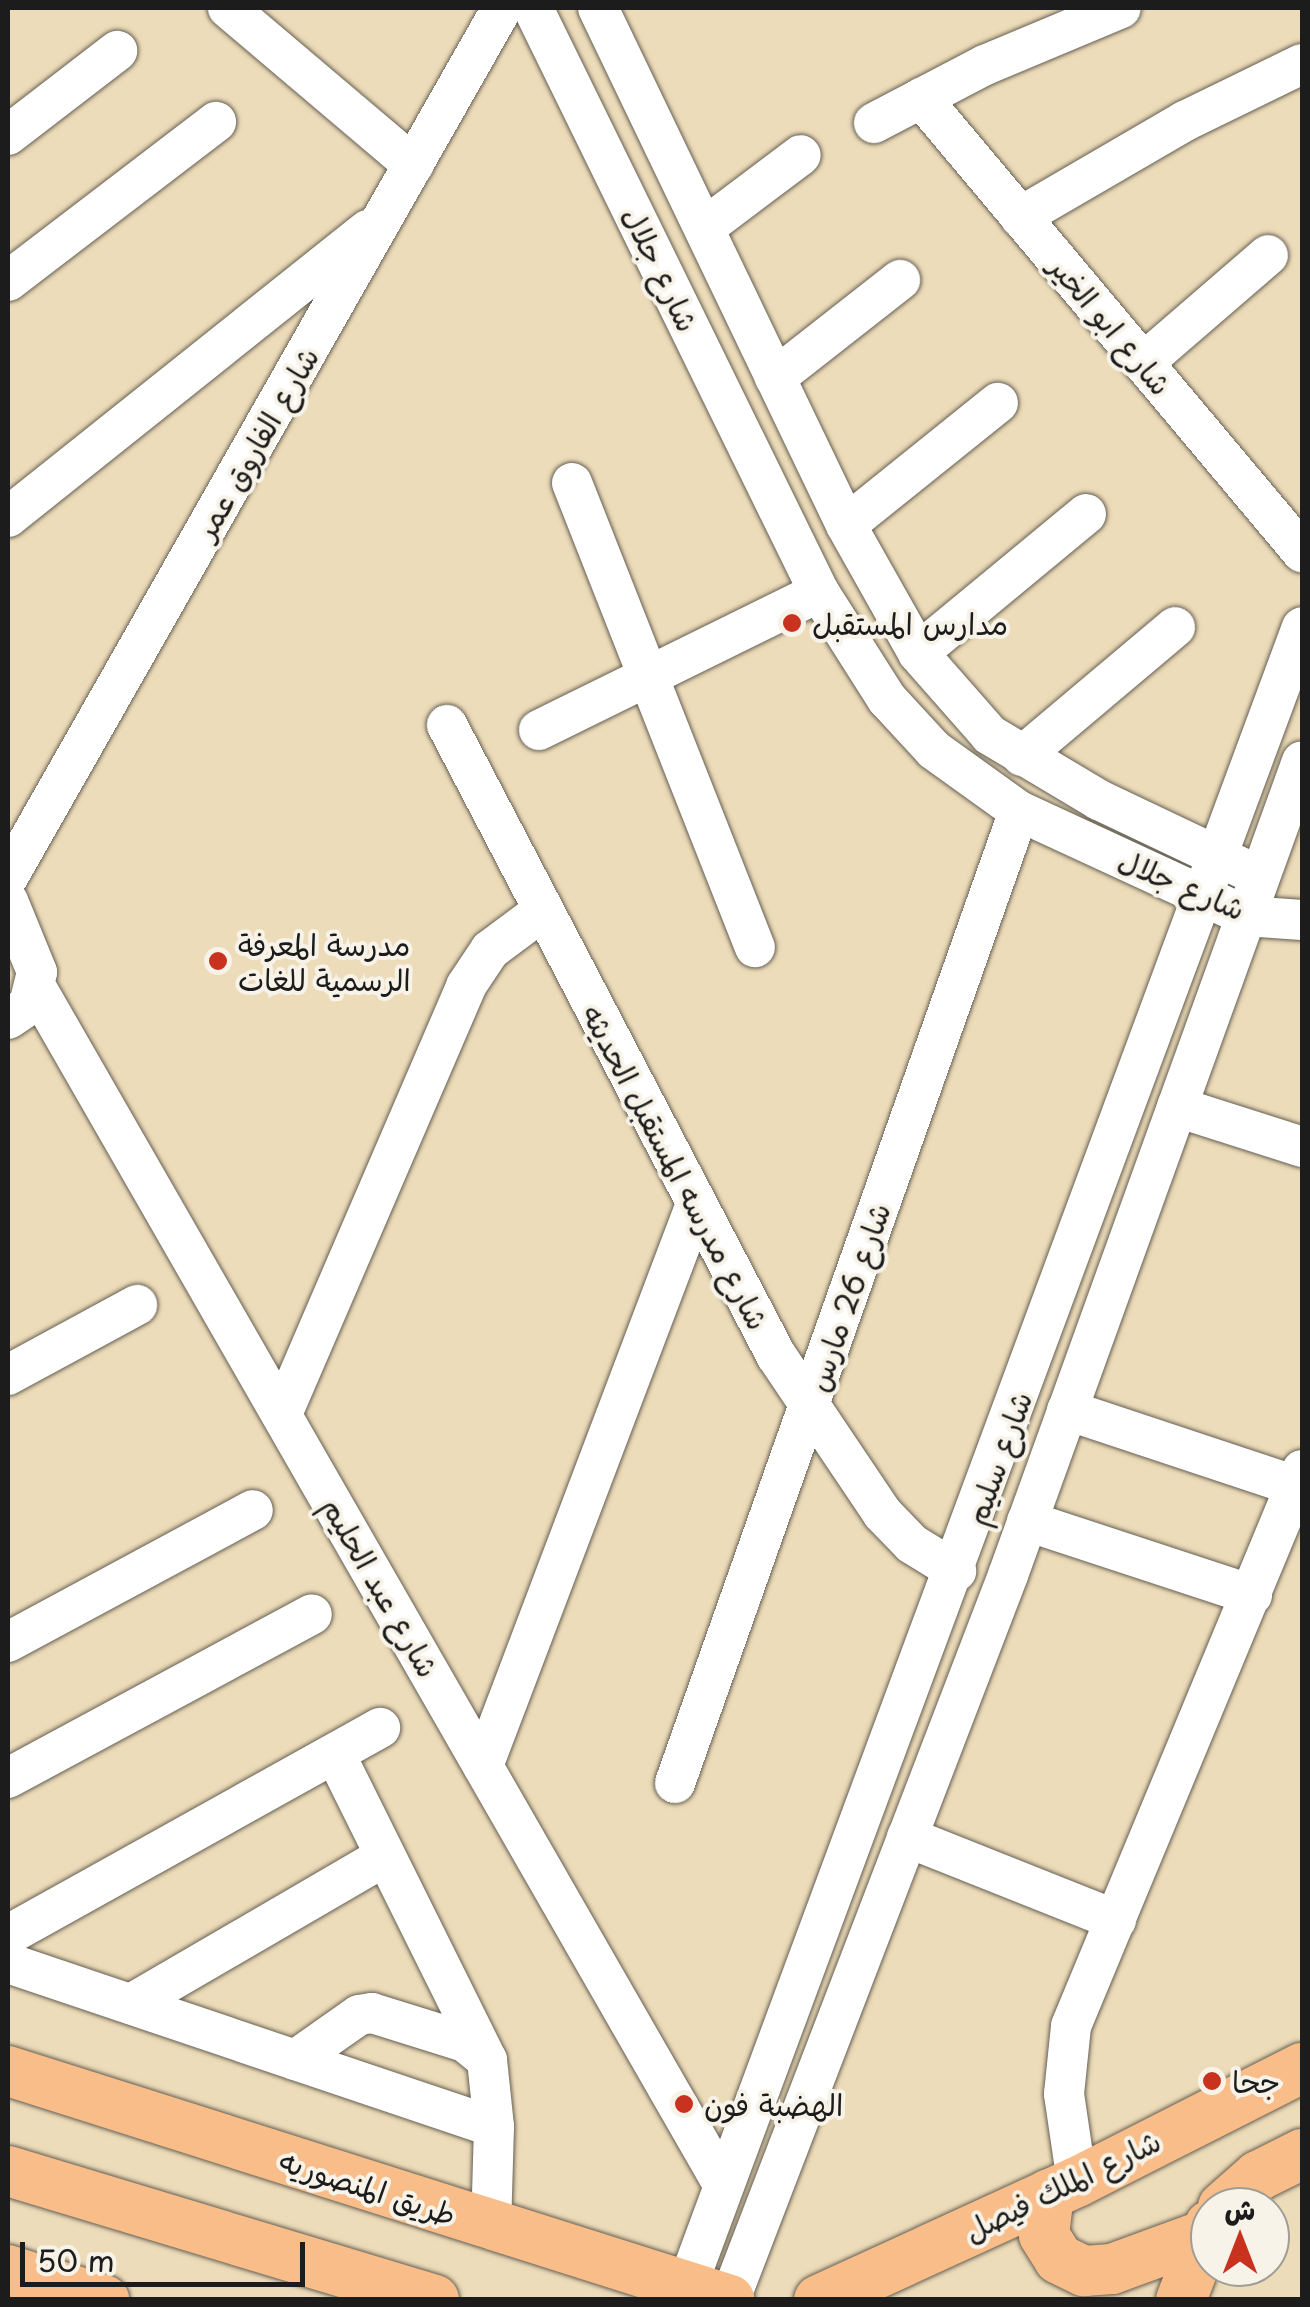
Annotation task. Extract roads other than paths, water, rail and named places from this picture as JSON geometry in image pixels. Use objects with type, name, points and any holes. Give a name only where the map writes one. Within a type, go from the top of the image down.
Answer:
[{"type":"main road","name":"شارع الملك فيصل","points":[[820,2300],[1063,2188],[1302,2068]]},
{"type":"main road","name":"طريق المنصوريه","points":[[8,2072],[708,2293]]},
{"type":"main road","points":[[1247,2187],[1258,2176],[1302,2154]]},
{"type":"main road","points":[[8,2171],[434,2300]]},
{"type":"main road","points":[[1063,2188],[1044,2235],[1059,2259],[1084,2271],[1112,2269],[1190,2233]]},
{"type":"main road","points":[[8,2270],[104,2300]]},
{"type":"street","points":[[228,8],[413,165]]},
{"type":"street","name":"شارع الفاروق عمر","points":[[8,877],[502,8]]},
{"type":"street","name":"شارع جلال","points":[[533,8],[819,592],[899,712],[934,750],[1019,811],[1246,916],[1299,918]]},
{"type":"street","name":"شارع جلال","points":[[598,8],[846,526],[918,653],[990,735],[1022,756],[1260,876],[1299,918]]},
{"type":"street","points":[[874,122],[1121,8]]},
{"type":"street","points":[[8,134],[117,51]]},
{"type":"street","points":[[1020,217],[1186,121],[1302,64]]},
{"type":"street","name":"شارع ابو الخير","points":[[921,98],[1302,552]]},
{"type":"street","points":[[8,281],[216,122]]},
{"type":"street","points":[[704,228],[801,155]]},
{"type":"street","points":[[8,518],[384,217]]},
{"type":"street","points":[[1142,363],[1268,255]]},
{"type":"street","points":[[776,378],[900,280]]},
{"type":"street","points":[[846,526],[998,403]]},
{"type":"street","points":[[572,482],[755,947]]},
{"type":"street","points":[[918,653],[1086,514]]},
{"type":"street","points":[[539,730],[819,592]]},
{"type":"street","points":[[1022,756],[1175,627]]},
{"type":"street","name":"شارع سليم","points":[[708,2293],[724,2186],[956,1571],[1302,628]]},
{"type":"street","name":"شارع مدرسه المستقبل الحديثه","points":[[447,725],[540,912],[809,1407],[882,1513],[912,1544],[956,1571]]},
{"type":"street","name":"شارع سليم","points":[[708,2293],[907,1837],[1068,1410],[1302,761]]},
{"type":"street","name":"شارع 26 مارس","points":[[675,1782],[1019,811]]},
{"type":"street","name":"شارع عبد الحليم","points":[[8,901],[37,972],[37,990],[724,2186]]},
{"type":"street","points":[[282,1414],[466,986],[490,950],[540,912]]},
{"type":"street","points":[[8,1019],[28,1005],[37,990]]},
{"type":"street","points":[[1176,1107],[1302,1147]]},
{"type":"street","points":[[484,1766],[696,1204]]},
{"type":"street","points":[[8,1376],[137,1305]]},
{"type":"street","points":[[1063,2188],[1064,2094],[1071,2026],[1299,1478],[1068,1410]]},
{"type":"street","points":[[8,1642],[253,1510]]},
{"type":"street","points":[[1027,1521],[1252,1595]]},
{"type":"street","points":[[8,1778],[312,1614]]},
{"type":"street","points":[[8,1934],[380,1728]]},
{"type":"street","points":[[335,1754],[487,2060],[494,2127],[490,2226]]},
{"type":"street","points":[[907,1837],[1116,1920]]},
{"type":"street","points":[[130,2004],[385,1856]]},
{"type":"street","points":[[8,1963],[494,2127]]},
{"type":"street","points":[[295,2060],[359,2014],[372,2012],[465,2042],[487,2060]]},
{"type":"place","name":"مدارس المستقبل","points":[[792,623]]},
{"type":"place","name":"مدرسة المعرفة الرسمية للغات","points":[[218,961]]},
{"type":"place","name":"جحا","points":[[1212,2081]]},
{"type":"place","name":"الهضبة فون","points":[[684,2104]]}]
